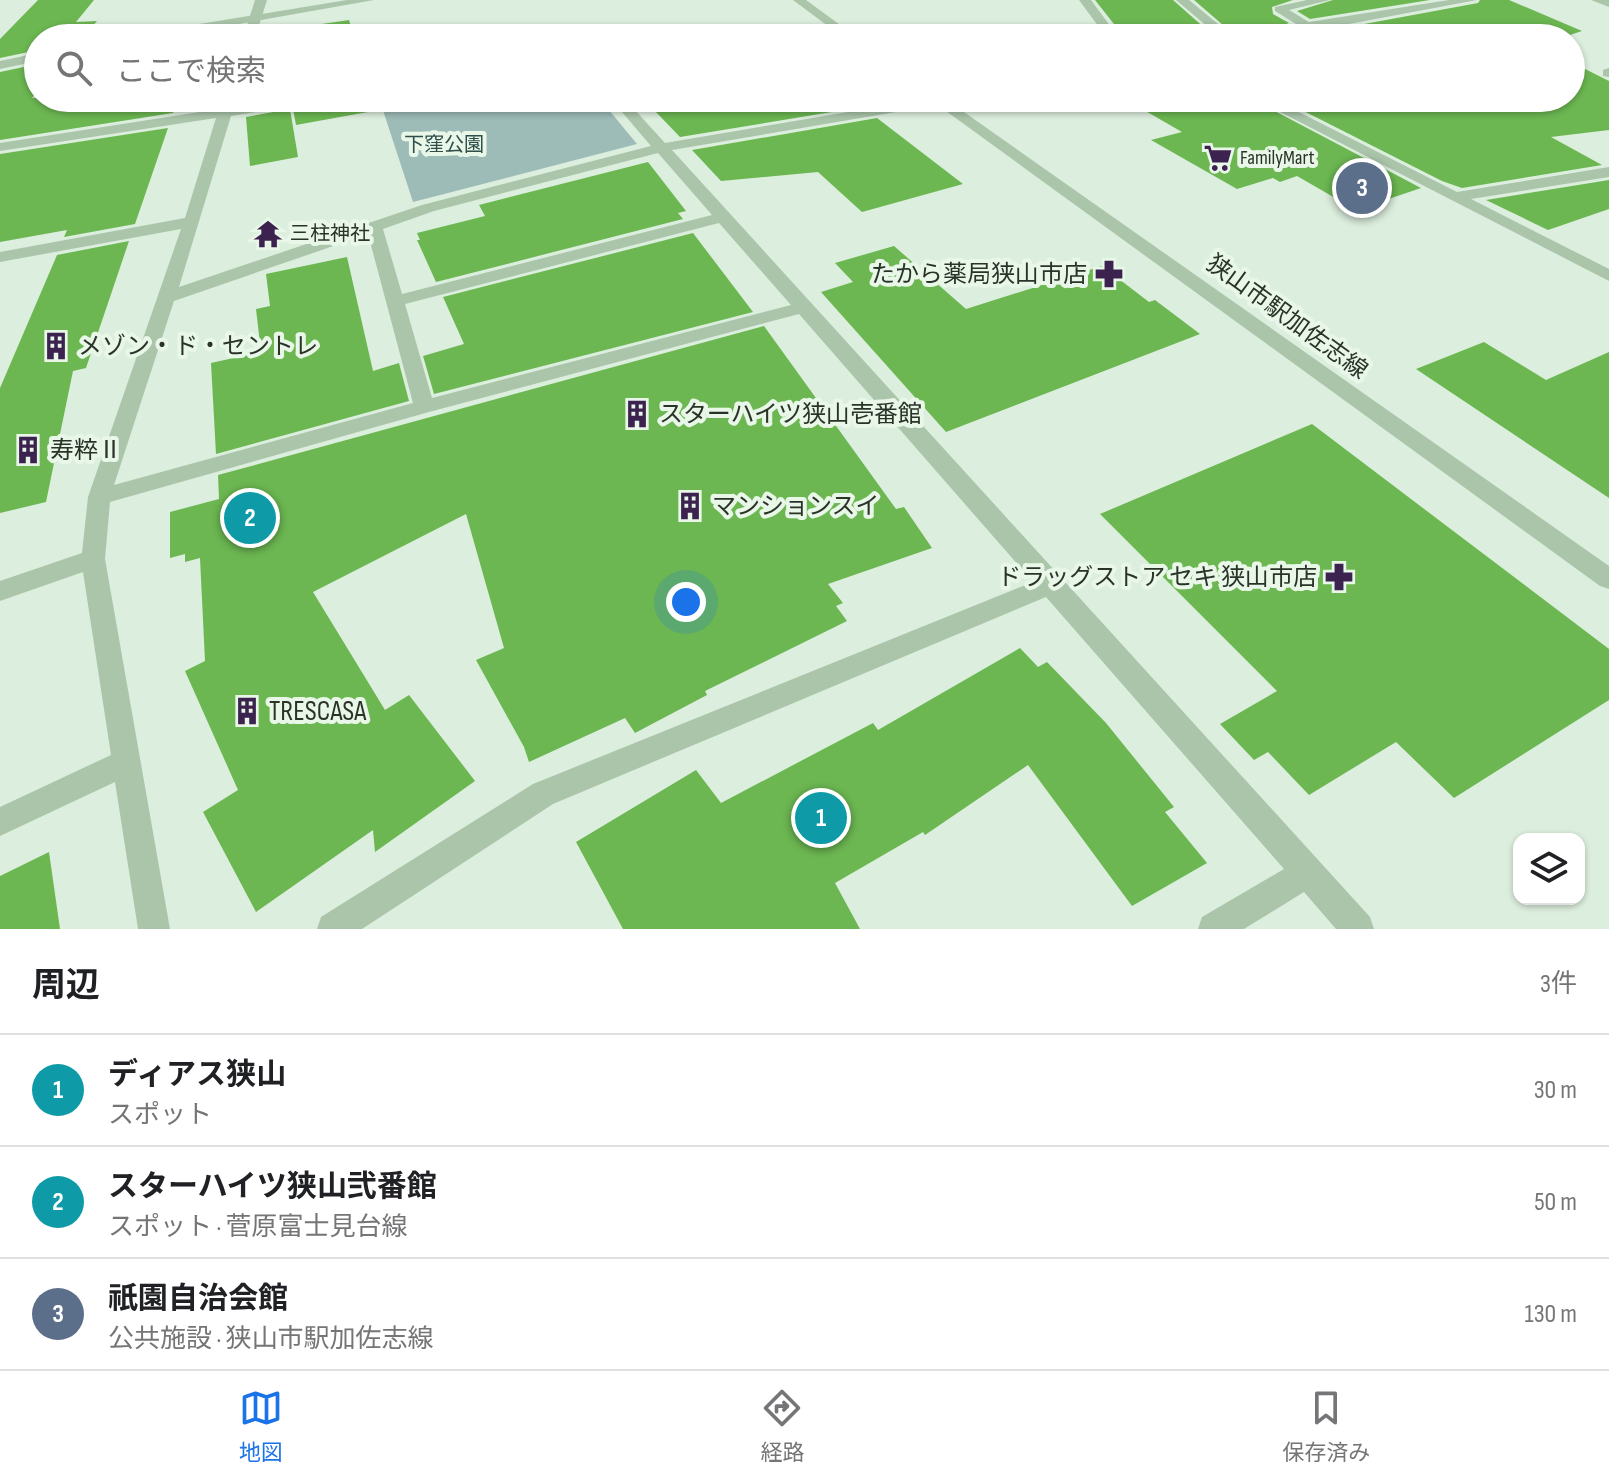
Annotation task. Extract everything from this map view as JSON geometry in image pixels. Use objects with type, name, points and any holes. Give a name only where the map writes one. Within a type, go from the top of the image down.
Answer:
[{"type":"street","points":[[253,24],[261,0]]},
{"type":"street","points":[[224,24],[368,0]]},
{"type":"street","points":[[799,0],[832,24]]},
{"type":"street","points":[[1085,0],[1103,24]]},
{"type":"street","points":[[1182,0],[1212,24]]},
{"type":"street","points":[[1297,24],[1279,9],[1324,0]]},
{"type":"street","points":[[1326,24],[1471,0]]},
{"type":"street","points":[[1597,0],[1609,4]]},
{"type":"street","points":[[0,65],[24,60]]},
{"type":"street","points":[[0,147],[193,112]]},
{"type":"street","points":[[154,929],[93,559],[99,497],[192,222],[224,112]]},
{"type":"street","points":[[629,112],[1358,929]]},
{"type":"street","points":[[165,298],[428,208],[659,148],[868,112]]},
{"type":"street","name":"狭山市駅加佐志線","points":[[961,112],[1609,579]]},
{"type":"street","points":[[1288,112],[1609,276]]},
{"type":"street","points":[[1456,197],[1609,172]]},
{"type":"street","points":[[395,301],[722,217]]},
{"type":"street","points":[[0,257],[192,222]]},
{"type":"street","points":[[374,227],[424,407]]},
{"type":"street","points":[[99,497],[804,307]]},
{"type":"street","points":[[0,591],[93,559]]},
{"type":"street","points":[[333,929],[543,794],[1051,585]]},
{"type":"street","points":[[0,822],[125,763]]},
{"type":"street","points":[[1214,929],[1307,872]]},
{"type":"green space","name":"下窪公園","points":[[384,112],[611,112],[637,144],[413,202]]},
{"type":"building","points":[[38,0],[94,0],[76,22],[97,21],[94,24],[24,24],[24,53],[0,58],[0,39]]},
{"type":"building","points":[[1095,0],[1173,0],[1200,24],[1114,24]]},
{"type":"building","points":[[1194,0],[1293,0],[1272,7],[1273,14],[1289,23],[1287,24],[1222,24]]},
{"type":"building","points":[[1333,0],[1430,0],[1310,19],[1297,11]]},
{"type":"building","points":[[1480,0],[1509,0],[1566,24],[1364,24],[1478,3]]},
{"type":"building","points":[[349,20],[350,24],[322,24]]},
{"type":"building","points":[[24,67],[24,112],[173,112],[0,140],[0,72]]},
{"type":"building","points":[[1585,69],[1609,81],[1609,130],[1551,137],[1602,165],[1462,188],[1442,181],[1306,112],[1585,112]]},
{"type":"building","points":[[290,112],[298,157],[250,166],[246,117]]},
{"type":"building","points":[[294,112],[368,112],[296,125]]},
{"type":"building","points":[[656,112],[832,112],[680,137]]},
{"type":"building","points":[[1147,112],[1277,112],[1421,188],[1356,210],[1297,176],[1280,182],[1273,178],[1237,189],[1151,140],[1182,132]]},
{"type":"building","points":[[877,118],[963,184],[862,212],[818,172],[721,181],[692,150]]},
{"type":"building","points":[[168,128],[135,224],[64,237],[67,230],[0,242],[0,154]]},
{"type":"building","points":[[648,162],[686,211],[678,213],[683,219],[436,282],[417,240],[420,240],[417,233],[485,216],[479,205]]},
{"type":"building","points":[[1609,180],[1609,209],[1548,230],[1486,200]]},
{"type":"building","points":[[693,233],[753,312],[434,394],[423,356],[464,344],[443,297]]},
{"type":"building","points":[[129,241],[86,368],[73,371],[46,502],[0,513],[0,388],[57,255]]},
{"type":"building","points":[[894,246],[966,309],[1102,266],[1149,302],[1155,300],[1200,334],[946,432],[821,292],[853,282],[835,263]]},
{"type":"building","points":[[347,257],[373,371],[399,363],[409,401],[216,454],[211,363],[261,352],[256,309],[270,306],[266,274]]},
{"type":"building","points":[[764,326],[896,509],[904,507],[932,548],[828,584],[843,603],[836,606],[847,621],[705,691],[707,695],[635,733],[625,718],[529,762],[524,747],[476,660],[504,648],[466,514],[313,592],[385,710],[409,695],[475,781],[375,852],[373,830],[256,912],[203,812],[238,790],[185,671],[205,661],[200,558],[185,562],[185,554],[170,558],[170,512],[219,499],[218,475]]},
{"type":"building","points":[[1484,342],[1546,380],[1609,352],[1609,498],[1416,369]]},
{"type":"building","name":"ドラッグストア セキ 狭山市店","points":[[1312,424],[1609,649],[1609,700],[1454,798],[1396,742],[1309,795],[1268,752],[1254,760],[1220,724],[1277,691],[1100,514]]},
{"type":"building","points":[[1020,648],[1038,667],[1047,662],[1106,723],[1174,807],[1165,812],[1207,863],[1132,906],[1028,765],[925,835],[923,832],[835,883],[860,929],[623,929],[576,842],[696,770],[721,803],[873,723],[878,730]]},
{"type":"building","points":[[49,852],[60,929],[0,929],[0,876]]},
{"type":"place","name":"FamilyMart","points":[[1218,158]]},
{"type":"place","name":"祇園自治会館","points":[[1362,188]]},
{"type":"place","name":"三柱神社","points":[[268,234]]},
{"type":"place","name":"たから薬局狭山市店","points":[[1109,274]]},
{"type":"place","name":"メゾン・ド・セントレ","points":[[56,346]]},
{"type":"place","name":"スターハイツ狭山壱番館","points":[[637,414]]},
{"type":"place","name":"寿粹Ⅱ","points":[[28,450]]},
{"type":"place","name":"マンションスイ","points":[[690,506]]},
{"type":"place","name":"スターハイツ狭山弐番館","points":[[250,518]]},
{"type":"place","name":"ドラッグストア セキ 狭山市店","points":[[1339,577]]},
{"type":"place","name":"TRESCASA","points":[[247,711]]},
{"type":"place","name":"ディアス狭山","points":[[821,818]]}]
